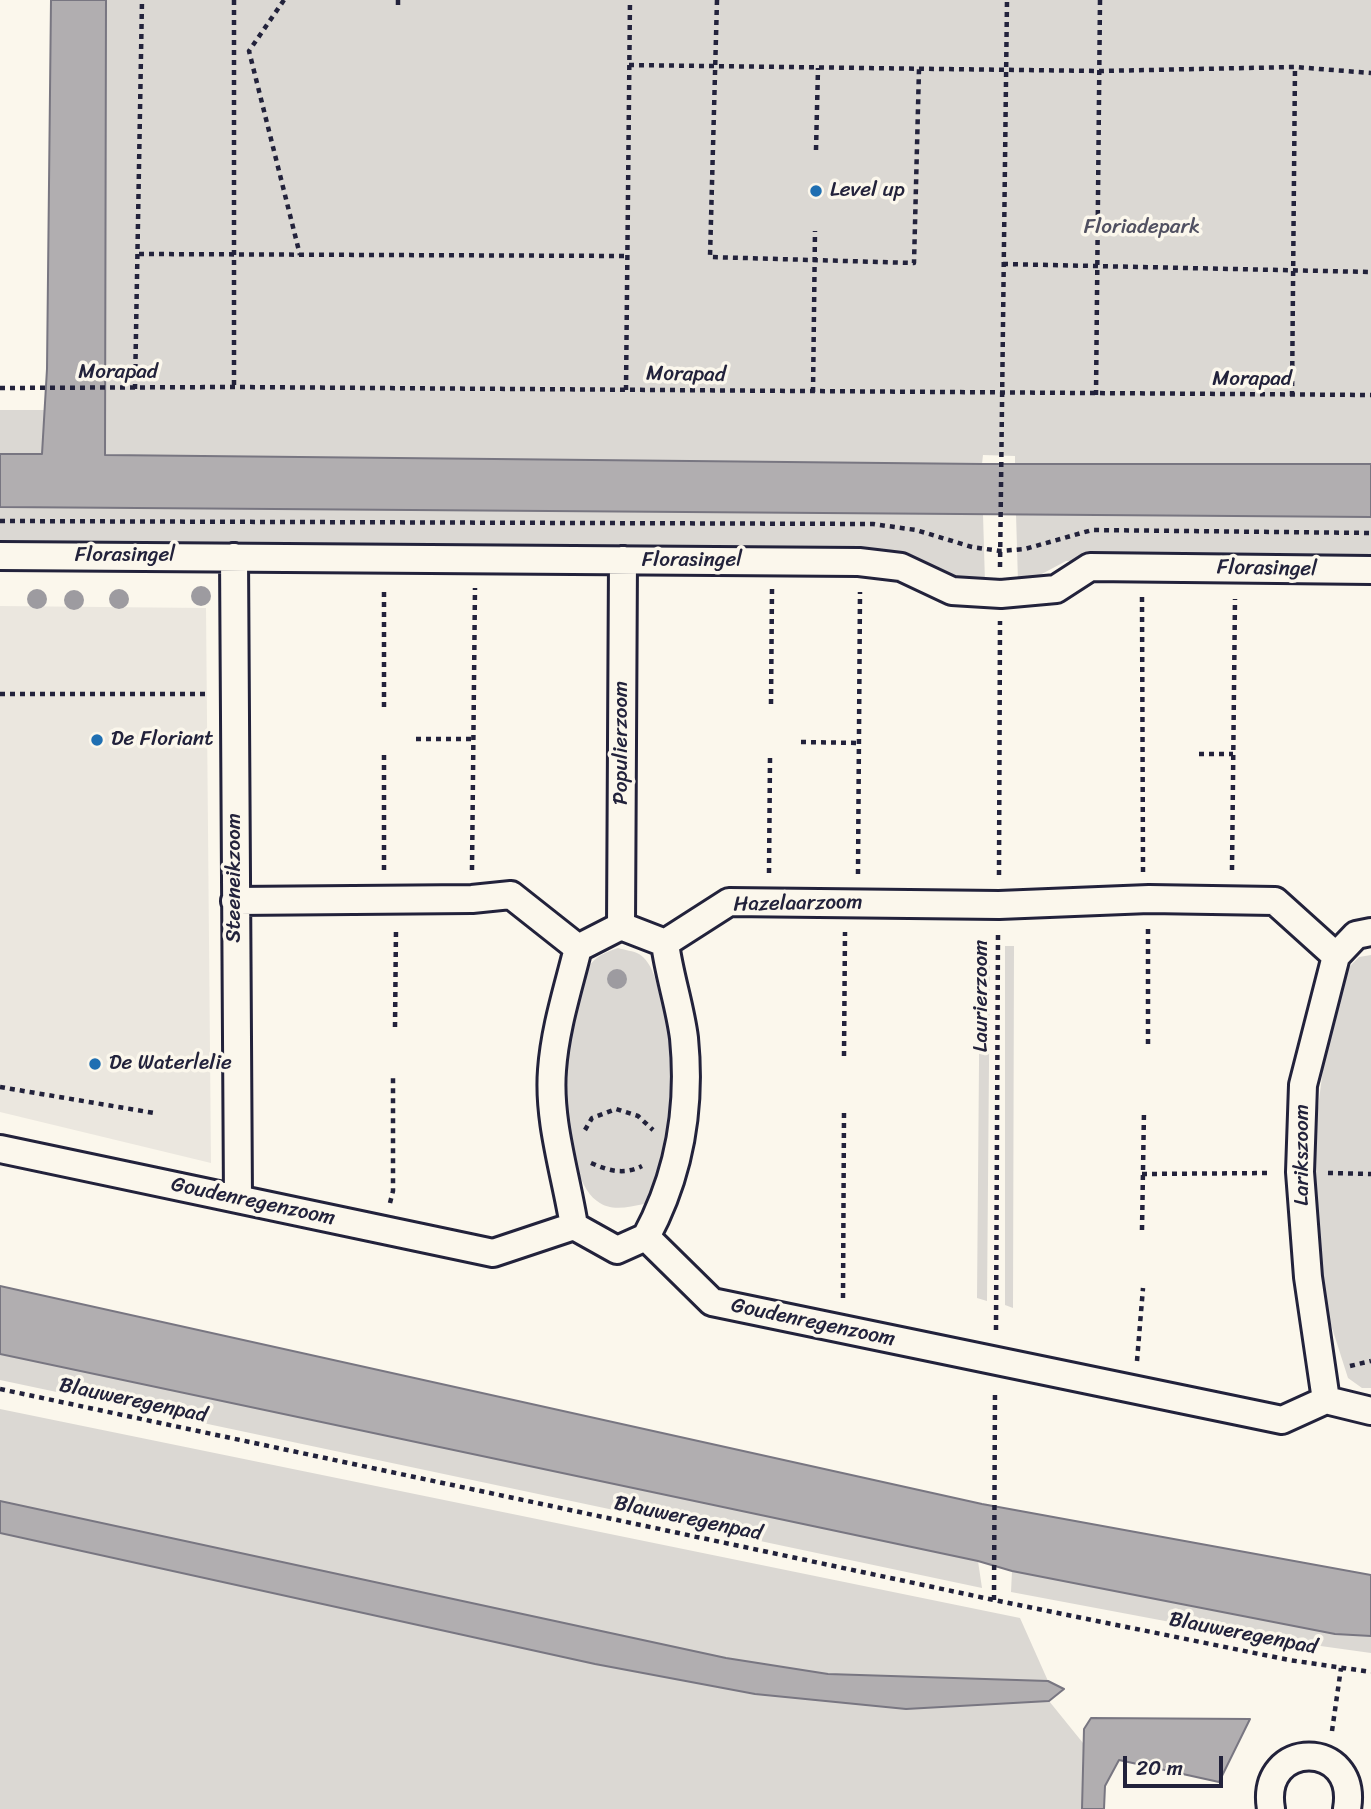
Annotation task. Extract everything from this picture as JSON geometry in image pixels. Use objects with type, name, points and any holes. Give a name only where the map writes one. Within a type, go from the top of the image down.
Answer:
[{"type":"street","name":"Florasingel","points":[[0,555],[859,562],[901,566],[953,591],[1001,594],[1056,589],[1090,567],[1371,570]]},
{"type":"street","name":"Steeneikzoom","points":[[234,557],[237,1199]]},
{"type":"street","name":"Populierzoom","points":[[621,926],[624,560]]},
{"type":"street","points":[[235,901],[472,899],[511,895],[578,948]]},
{"type":"street","name":"Hazelaarzoom","points":[[665,943],[729,902],[999,905],[1146,900],[1275,901],[1336,956]]},
{"type":"street","points":[[621,926],[665,943],[684,1036],[687,1105],[679,1155],[660,1211],[646,1237],[617,1250],[574,1226],[557,1143],[552,1072],[559,1017],[578,948],[621,926]]},
{"type":"street","points":[[1336,956],[1356,935],[1371,932]]},
{"type":"street","name":"Larikszoom","points":[[1326,1400],[1308,1277],[1300,1172],[1303,1085],[1336,956]]},
{"type":"street","name":"Goudenregenzoom","points":[[0,1149],[493,1253],[574,1226]]},
{"type":"street","name":"Goudenregenzoom","points":[[646,1237],[712,1302],[1282,1420],[1326,1400]]},
{"type":"street","points":[[1326,1400],[1371,1411]]},
{"type":"street","points":[[1271,1809],[1271,1782],[1278,1771],[1300,1757],[1326,1759],[1338,1768],[1347,1781],[1347,1809]]},
{"type":"path","points":[[135,389],[142,0]]},
{"type":"path","points":[[234,0],[234,387]]},
{"type":"path","points":[[284,0],[249,51],[300,255]]},
{"type":"path","points":[[398,0],[398,8]]},
{"type":"path","points":[[626,390],[630,0]]},
{"type":"path","points":[[716,0],[710,257],[914,263],[919,69]]},
{"type":"path","name":"Laurierzoom","points":[[994,1600],[1001,393],[1007,0]]},
{"type":"path","points":[[1096,396],[1100,0]]},
{"type":"path","points":[[629,65],[1099,71],[1295,66],[1371,73]]},
{"type":"path","points":[[1292,396],[1295,66]]},
{"type":"path","points":[[816,150],[818,68]]},
{"type":"path","points":[[813,392],[815,231]]},
{"type":"path","points":[[139,254],[627,256]]},
{"type":"path","points":[[1003,264],[1371,272]]},
{"type":"path","name":"Morapad","points":[[0,388],[234,387],[1096,396],[1371,395]]},
{"type":"path","points":[[0,521],[873,524],[916,530],[972,547],[1025,550],[1092,530],[1371,533]]},
{"type":"path","points":[[384,559],[384,707]]},
{"type":"path","points":[[472,899],[475,559]]},
{"type":"path","points":[[771,704],[772,561]]},
{"type":"path","points":[[844,1056],[861,743],[859,562]]},
{"type":"path","points":[[1142,568],[1148,1044]]},
{"type":"path","points":[[1232,902],[1235,569]]},
{"type":"path","points":[[0,694],[234,694]]},
{"type":"path","points":[[416,739],[473,739]]},
{"type":"path","points":[[800,742],[861,743]]},
{"type":"path","points":[[1199,754],[1233,754]]},
{"type":"path","points":[[384,755],[396,1027]]},
{"type":"path","points":[[768,902],[770,758]]},
{"type":"path","points":[[383,1230],[393,1191],[393,1078]]},
{"type":"path","points":[[0,1087],[154,1113]]},
{"type":"path","points":[[579,1139],[593,1118],[615,1109],[638,1116],[660,1136]]},
{"type":"path","points":[[1142,1230],[1144,1111]]},
{"type":"path","points":[[842,1329],[844,1113]]},
{"type":"path","points":[[584,1160],[606,1170],[630,1172],[654,1161]]},
{"type":"path","points":[[1142,1174],[1371,1174]]},
{"type":"path","points":[[1130,1389],[1141,1344],[1143,1288]]},
{"type":"path","name":"Blauweregenpad","points":[[0,1389],[994,1600],[1371,1672]]},
{"type":"path","points":[[1326,1759],[1341,1668]]},
{"type":"shaded area","points":[[51,0],[106,0],[105,455],[982,464],[1371,464],[1371,517],[0,507],[0,454],[42,454],[47,369]]},
{"type":"shaded area","points":[[0,606],[206,608],[211,1163],[0,1112]]},
{"type":"shaded area","points":[[0,1286],[982,1504],[1371,1575],[1371,1636],[1335,1634],[1012,1571],[978,1561],[0,1354]]},
{"type":"shaded area","points":[[0,1501],[726,1658],[828,1674],[1048,1681],[1064,1689],[1049,1701],[906,1709],[755,1694],[595,1664],[0,1533]]},
{"type":"shaded area","points":[[1091,1718],[1250,1719],[1219,1782],[1119,1760],[1105,1786],[1104,1809],[1082,1809],[1084,1729]]},
{"type":"green space","name":"Floriadepark","points":[[104,0],[1371,0],[1371,464],[1015,465],[1015,456],[983,455],[982,464],[104,455]]},
{"type":"green space","points":[[0,410],[45,410],[42,454],[0,454]]},
{"type":"green space","points":[[0,507],[983,514],[985,583],[937,572],[906,552],[0,541]]},
{"type":"green space","points":[[1016,514],[1371,517],[1371,560],[1066,561],[1027,582],[1018,582]]},
{"type":"green space","points":[[990,945],[987,1301],[977,1298],[980,946]]},
{"type":"green space","points":[[1005,946],[1014,946],[1013,1308],[1005,1305]]},
{"type":"green space","points":[[618,948],[639,954],[648,962],[653,973],[666,1022],[673,1075],[670,1129],[656,1180],[644,1204],[620,1208],[608,1207],[597,1201],[584,1184],[574,1158],[567,1089],[573,1018],[579,989],[594,960]]},
{"type":"green space","points":[[1371,955],[1371,1388],[1362,1388],[1348,1378],[1326,1309],[1316,1245],[1311,1163],[1326,1045],[1342,984],[1348,968],[1359,957]]},
{"type":"green space","points":[[0,1354],[978,1561],[982,1588],[0,1380]]},
{"type":"green space","points":[[0,1409],[1020,1618],[1048,1681],[828,1674],[726,1658],[0,1501]]},
{"type":"green space","points":[[0,1533],[595,1664],[755,1694],[906,1709],[1049,1701],[1083,1743],[1082,1809],[0,1809]]},
{"type":"green space","points":[[1012,1571],[1335,1634],[1371,1636],[1371,1653],[1234,1634],[1011,1592]]},
{"type":"place","name":"Level up","points":[[816,191]]},
{"type":"place","name":"De Floriant","points":[[97,740]]},
{"type":"place","name":"De Waterlelie","points":[[95,1064]]}]
